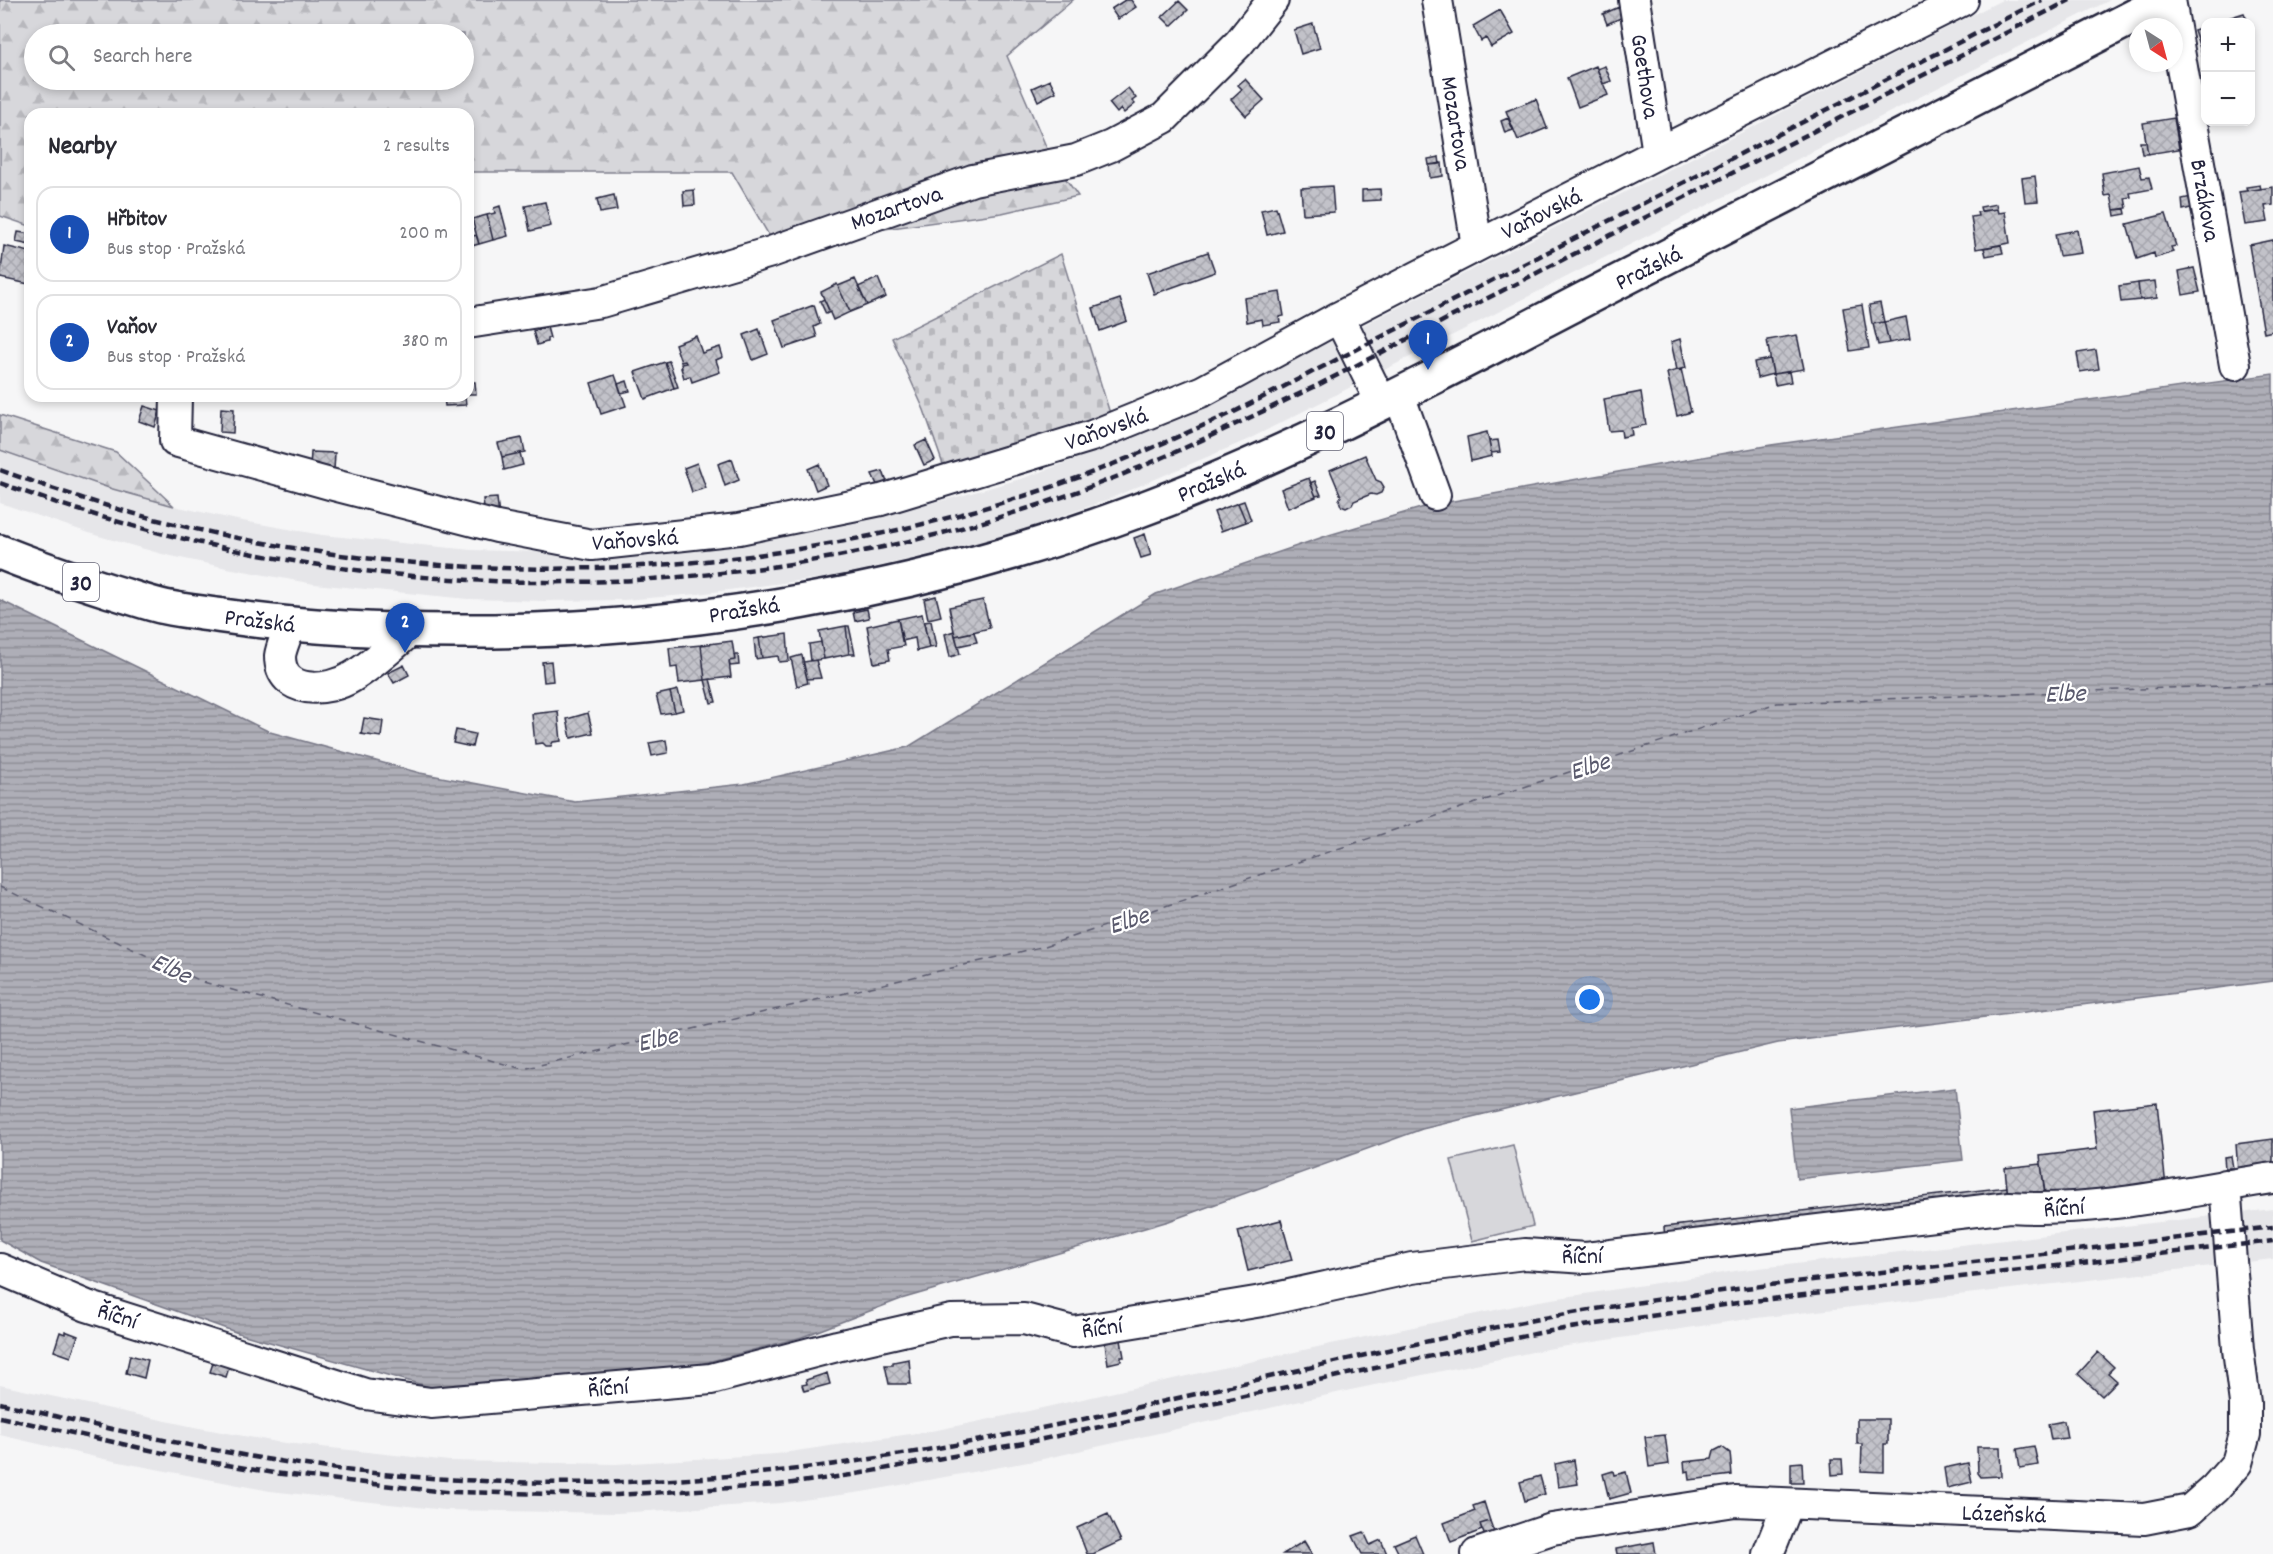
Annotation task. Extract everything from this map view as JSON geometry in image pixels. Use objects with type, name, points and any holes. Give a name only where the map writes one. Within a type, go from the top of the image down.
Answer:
[{"type":"main road","name":"Pražská","points":[[0,552],[78,581],[164,607],[290,625],[410,631],[523,632],[643,623],[788,602],[916,577],[1019,550],[1134,512],[1289,448],[1390,400],[2168,0]]},
{"type":"street","name":"Mozartova","points":[[474,322],[602,302],[771,252],[973,180],[1076,160],[1111,146],[1164,118],[1239,43],[1273,0]]},
{"type":"street","name":"Mozartova","points":[[1437,0],[1477,246]]},
{"type":"street","name":"Goethova","points":[[1634,0],[1658,153]]},
{"type":"street","name":"Vaňovská","points":[[176,402],[175,441],[497,527],[592,545],[739,530],[881,500],[1092,436],[1203,391],[1339,317],[1658,153],[1919,10],[1963,0]]},
{"type":"street","name":"Brzákova","points":[[2168,0],[2235,365]]},
{"type":"street","points":[[1339,317],[1390,400],[1435,495]]},
{"type":"street","points":[[290,625],[280,656],[284,673],[298,687],[324,688],[350,679],[410,631]]},
{"type":"street","name":"Říční","points":[[0,1269],[87,1306],[365,1394],[431,1403],[711,1379],[837,1346],[951,1320],[1024,1319],[1073,1332],[1262,1301],[1423,1266],[1525,1254],[1586,1258],[2009,1207],[2047,1210],[2166,1196],[2273,1178]]},
{"type":"street","name":"Lázeňská","points":[[1477,1554],[1552,1529],[1735,1501],[2144,1518],[2190,1510],[2215,1488],[2237,1462],[2245,1434],[2245,1403],[2238,1349],[2225,1185]]},
{"type":"street","points":[[1768,1554],[1788,1504]]},
{"type":"shaded area","points":[[2002,0],[2110,0],[1247,440],[1104,501],[970,545],[836,576],[698,594],[624,600],[468,599],[314,584],[227,568],[162,554],[95,535],[0,503],[0,450],[109,488],[237,520],[322,535],[471,550],[545,552],[622,550],[764,537],[827,527],[957,497],[1024,478],[1087,455],[1226,395]]},
{"type":"shaded area","points":[[2273,1209],[2273,1259],[1748,1319],[1547,1349],[1341,1392],[1034,1461],[862,1492],[781,1503],[617,1513],[445,1510],[270,1491],[104,1459],[0,1435],[0,1385],[194,1427],[277,1442],[449,1461],[616,1464],[776,1454],[937,1430],[1539,1301],[1742,1270]]},
{"type":"green space","points":[[0,0],[1073,0],[1007,56],[1051,158],[1078,196],[1002,213],[774,244],[732,172],[474,172],[474,108],[24,108],[24,224],[0,216]]},
{"type":"green space","points":[[1061,254],[1112,420],[947,476],[924,410],[892,338]]},
{"type":"green space","points":[[0,415],[116,452],[174,506],[109,488],[0,450]]},
{"type":"green space","points":[[1513,1145],[1533,1226],[1472,1241],[1451,1160]]},
{"type":"water","name":"Elbe","points":[[2273,374],[2273,981],[1778,1043],[1422,1129],[1169,1221],[901,1299],[802,1337],[662,1374],[437,1389],[241,1334],[41,1263],[0,1240],[0,600],[270,732],[420,773],[575,802],[744,784],[908,747],[1156,594],[1329,535],[1431,505],[1771,445]]},
{"type":"water","points":[[1955,1088],[1963,1160],[1797,1179],[1789,1108]]},
{"type":"building","points":[[1125,0],[1131,0],[1136,7],[1118,19],[1111,9]]},
{"type":"building","points":[[1179,1],[1188,10],[1171,26],[1162,17]]},
{"type":"building","points":[[1619,7],[1623,17],[1607,24],[1603,14]]},
{"type":"building","points":[[1500,10],[1514,34],[1491,47],[1486,38],[1481,41],[1473,26]]},
{"type":"building","points":[[2244,13],[2246,18],[2228,18]]},
{"type":"building","points":[[1313,24],[1320,48],[1301,54],[1294,30]]},
{"type":"building","points":[[2201,28],[2201,51],[2194,30]]},
{"type":"building","points":[[1596,66],[1608,95],[1578,107],[1567,78]]},
{"type":"building","points":[[1605,66],[1611,81],[1603,84],[1597,69]]},
{"type":"building","points":[[1245,79],[1264,100],[1246,116],[1231,99],[1242,89],[1238,85]]},
{"type":"building","points":[[1050,80],[1056,92],[1038,101],[1032,88]]},
{"type":"building","points":[[1128,88],[1136,98],[1132,101],[1135,104],[1124,113],[1121,109],[1117,113],[1109,103]]},
{"type":"building","points":[[1536,99],[1547,128],[1518,140],[1506,111]]},
{"type":"building","points":[[1508,118],[1513,130],[1505,133],[1501,121]]},
{"type":"building","points":[[2174,118],[2179,149],[2148,154],[2143,123]]},
{"type":"building","points":[[2140,142],[2146,142],[2148,154],[2142,154]]},
{"type":"building","points":[[1439,157],[1440,164],[1429,165],[1428,159]]},
{"type":"building","points":[[1442,163],[1443,176],[1430,178],[1429,165]]},
{"type":"building","points":[[2139,166],[2142,178],[2149,177],[2152,189],[2130,193],[2131,197],[2125,198],[2127,208],[2114,210],[2111,195],[2105,196],[2102,173]]},
{"type":"building","points":[[2035,176],[2038,201],[2025,202],[2022,178]]},
{"type":"building","points":[[2260,185],[2261,189],[2247,191],[2246,187]]},
{"type":"building","points":[[1332,186],[1334,212],[1303,214],[1301,188]]},
{"type":"building","points":[[2273,187],[2273,205],[2265,206],[2268,222],[2245,225],[2239,192]]},
{"type":"building","points":[[1380,189],[1381,200],[1362,201],[1362,190]]},
{"type":"building","points":[[694,190],[695,205],[684,206],[683,191]]},
{"type":"building","points":[[614,195],[617,210],[600,213],[597,199]]},
{"type":"building","points":[[2197,196],[2198,206],[2183,210],[2182,199]]},
{"type":"building","points":[[545,202],[551,226],[530,231],[525,206]]},
{"type":"building","points":[[1996,204],[1997,209],[1981,211],[1980,207]]},
{"type":"building","points":[[500,206],[508,236],[493,240],[487,215],[495,213],[494,208]]},
{"type":"building","points":[[1276,207],[1283,231],[1267,235],[1261,210]]},
{"type":"building","points":[[1997,209],[1998,213],[2005,212],[2010,243],[1976,249],[1971,217],[1978,216],[1977,212]]},
{"type":"building","points":[[2125,209],[2126,214],[2115,216],[2114,210]]},
{"type":"building","points":[[2166,214],[2176,246],[2171,247],[2173,252],[2155,258],[2154,253],[2137,259],[2127,224]]},
{"type":"building","points":[[487,215],[493,240],[479,244],[474,218]]},
{"type":"building","points":[[2077,230],[2081,253],[2059,256],[2055,234]]},
{"type":"building","points":[[18,232],[24,233],[24,244],[16,242]]},
{"type":"building","points":[[476,235],[479,244],[474,245],[474,236]]},
{"type":"building","points":[[2273,240],[2273,331],[2264,333],[2249,245]]},
{"type":"building","points":[[2001,245],[2003,253],[1986,256],[1984,248]]},
{"type":"building","points":[[4,246],[24,251],[24,283],[0,278]]},
{"type":"building","points":[[1208,252],[1215,272],[1154,294],[1147,273]]},
{"type":"building","points":[[2194,268],[2200,292],[2183,295],[2179,271]]},
{"type":"building","points":[[878,278],[886,297],[867,305],[858,287]]},
{"type":"building","points":[[855,279],[867,305],[850,312],[838,286]]},
{"type":"building","points":[[2155,281],[2157,298],[2140,300],[2138,283]]},
{"type":"building","points":[[2138,283],[2140,300],[2121,302],[2119,286]]},
{"type":"building","points":[[837,284],[850,312],[833,320],[821,292]]},
{"type":"building","points":[[1280,292],[1284,316],[1279,317],[1280,322],[1263,325],[1262,319],[1247,322],[1244,298]]},
{"type":"building","points":[[824,299],[830,312],[826,314],[820,301]]},
{"type":"building","points":[[1120,299],[1127,321],[1100,331],[1093,308]]},
{"type":"building","points":[[1880,303],[1884,322],[1872,324],[1869,305]]},
{"type":"building","points":[[814,305],[820,324],[814,327],[817,337],[784,348],[774,320]]},
{"type":"building","points":[[1862,305],[1869,348],[1850,351],[1843,308]]},
{"type":"building","points":[[1906,317],[1910,339],[1889,343],[1884,322]]},
{"type":"building","points":[[1884,322],[1889,343],[1878,345],[1873,324]]},
{"type":"building","points":[[547,327],[550,338],[547,338],[547,342],[537,345],[533,331]]},
{"type":"building","points":[[759,329],[768,354],[753,360],[744,335]]},
{"type":"building","points":[[1797,335],[1804,369],[1773,374],[1767,340]]},
{"type":"building","points":[[696,336],[702,353],[720,347],[723,357],[716,360],[720,372],[692,382],[690,376],[684,378],[681,364],[686,363],[681,362],[675,344]]},
{"type":"building","points":[[1680,339],[1686,368],[1677,370],[1671,342]]},
{"type":"building","points":[[2096,350],[2099,369],[2080,372],[2077,353]]},
{"type":"building","points":[[1770,359],[1773,374],[1757,378],[1754,362]]},
{"type":"building","points":[[669,361],[678,387],[674,388],[665,362]]},
{"type":"building","points":[[665,362],[674,388],[645,399],[635,372]]},
{"type":"building","points":[[1681,369],[1691,412],[1677,416],[1667,373]]},
{"type":"building","points":[[1789,372],[1791,382],[1775,385],[1773,374]]},
{"type":"building","points":[[615,375],[626,406],[601,414],[591,383]]},
{"type":"building","points":[[627,381],[630,391],[621,393],[618,384]]},
{"type":"building","points":[[1641,392],[1646,425],[1631,428],[1632,435],[1622,437],[1621,430],[1609,431],[1604,399]]},
{"type":"building","points":[[445,402],[466,402],[466,405],[445,406]]},
{"type":"building","points":[[144,406],[160,411],[155,427],[139,421]]},
{"type":"building","points":[[221,408],[234,409],[233,433],[220,432]]},
{"type":"building","points":[[1487,432],[1492,456],[1471,461],[1467,437]]},
{"type":"building","points":[[522,438],[525,452],[502,457],[498,443]]},
{"type":"building","points":[[926,440],[935,460],[924,465],[915,445]]},
{"type":"building","points":[[1498,440],[1500,452],[1491,453],[1489,441]]},
{"type":"building","points":[[311,452],[335,453],[334,470],[310,469]]},
{"type":"building","points":[[520,453],[523,465],[504,470],[502,457]]},
{"type":"building","points":[[1365,455],[1376,480],[1384,487],[1381,493],[1371,494],[1354,501],[1346,508],[1341,506],[1339,500],[1341,496],[1330,470]]},
{"type":"building","points":[[732,459],[739,480],[725,486],[718,464]]},
{"type":"building","points":[[697,463],[706,488],[692,492],[684,468]]},
{"type":"building","points":[[819,464],[827,485],[816,490],[808,469]]},
{"type":"building","points":[[883,471],[889,488],[880,491],[872,474]]},
{"type":"building","points":[[1309,478],[1316,497],[1288,508],[1281,489]]},
{"type":"building","points":[[1315,481],[1321,495],[1316,496],[1310,483]]},
{"type":"building","points":[[497,498],[499,517],[485,518],[483,499]]},
{"type":"building","points":[[1244,501],[1251,520],[1246,522],[1238,503]]},
{"type":"building","points":[[1238,503],[1246,522],[1221,531],[1214,512]]},
{"type":"building","points":[[1145,534],[1151,555],[1141,558],[1134,538]]},
{"type":"building","points":[[936,596],[941,616],[928,619],[924,599]]},
{"type":"building","points":[[983,600],[990,628],[955,636],[949,607]]},
{"type":"building","points":[[867,609],[869,618],[855,621],[853,612]]},
{"type":"building","points":[[922,614],[929,648],[917,651],[915,638],[902,641],[898,619]]},
{"type":"building","points":[[898,619],[904,646],[888,649],[890,660],[874,663],[867,626]]},
{"type":"building","points":[[931,621],[936,647],[929,648],[924,622]]},
{"type":"building","points":[[846,626],[849,654],[824,659],[819,631]]},
{"type":"building","points":[[846,626],[849,626],[855,654],[849,654]]},
{"type":"building","points":[[954,631],[960,654],[950,657],[945,634]]},
{"type":"building","points":[[974,632],[977,642],[958,646],[955,636]]},
{"type":"building","points":[[787,634],[789,661],[779,662],[778,656],[762,658],[759,638]]},
{"type":"building","points":[[759,638],[762,658],[756,659],[754,639]]},
{"type":"building","points":[[732,641],[735,660],[729,661],[731,677],[705,680],[701,645]]},
{"type":"building","points":[[821,642],[824,659],[811,661],[809,644]]},
{"type":"building","points":[[701,645],[705,680],[679,683],[677,667],[671,668],[669,648]]},
{"type":"building","points":[[734,655],[738,655],[739,665],[730,666],[729,661],[735,660]]},
{"type":"building","points":[[802,655],[808,683],[797,686],[791,658]]},
{"type":"building","points":[[816,660],[821,678],[807,679],[803,662]]},
{"type":"building","points":[[551,661],[553,681],[544,682],[542,662]]},
{"type":"building","points":[[404,665],[409,675],[394,683],[388,673]]},
{"type":"building","points":[[710,679],[716,702],[711,703],[705,680]]},
{"type":"building","points":[[678,690],[683,710],[675,712],[670,692]]},
{"type":"building","points":[[670,692],[675,712],[661,714],[656,695]]},
{"type":"building","points":[[558,711],[561,741],[553,742],[551,746],[543,743],[535,744],[532,714]]},
{"type":"building","points":[[588,713],[593,733],[571,738],[567,719]]},
{"type":"building","points":[[364,718],[383,721],[381,737],[361,734]]},
{"type":"building","points":[[456,730],[475,734],[472,747],[453,743]]},
{"type":"building","points":[[666,740],[668,753],[652,756],[649,743]]},
{"type":"building","points":[[2157,1103],[2166,1187],[2046,1200],[2040,1156],[2097,1149],[2093,1110]]},
{"type":"building","points":[[2273,1139],[2273,1168],[2238,1172],[2236,1144]]},
{"type":"building","points":[[2231,1156],[2233,1168],[2225,1168],[2224,1157]]},
{"type":"building","points":[[2041,1164],[2045,1195],[2008,1199],[2005,1168]]},
{"type":"building","points":[[2007,1187],[2008,1199],[1665,1239],[1664,1227]]},
{"type":"building","points":[[1281,1220],[1292,1260],[1248,1271],[1238,1231]]},
{"type":"building","points":[[65,1331],[78,1336],[71,1357],[54,1351],[60,1332],[65,1334]]},
{"type":"building","points":[[1121,1340],[1124,1357],[1121,1357],[1121,1361],[1108,1364],[1105,1343]]},
{"type":"building","points":[[2098,1352],[2114,1367],[2108,1373],[2117,1381],[2102,1396],[2078,1374]]},
{"type":"building","points":[[130,1355],[148,1360],[144,1378],[126,1373]]},
{"type":"building","points":[[232,1358],[226,1377],[210,1372],[214,1360]]},
{"type":"building","points":[[909,1359],[911,1384],[889,1384],[885,1365],[893,1365],[893,1362]]},
{"type":"building","points":[[827,1373],[830,1384],[804,1391],[802,1385],[807,1384],[806,1380]]},
{"type":"building","points":[[1857,1419],[1888,1419],[1888,1444],[1884,1444],[1884,1472],[1861,1471],[1862,1444],[1857,1444]]},
{"type":"building","points":[[2064,1421],[2067,1438],[2051,1440],[2048,1424]]},
{"type":"building","points":[[1665,1435],[1669,1464],[1649,1467],[1645,1437]]},
{"type":"building","points":[[2034,1446],[2038,1465],[2020,1468],[2017,1449]]},
{"type":"building","points":[[1722,1447],[1730,1453],[1732,1475],[1690,1480],[1689,1471],[1685,1472],[1684,1462],[1712,1459],[1714,1451]]},
{"type":"building","points":[[1977,1447],[2000,1447],[2001,1476],[1981,1477],[1978,1473]]},
{"type":"building","points":[[1831,1459],[1842,1459],[1843,1474],[1832,1475]]},
{"type":"building","points":[[1574,1460],[1578,1484],[1558,1487],[1555,1464]]},
{"type":"building","points":[[1802,1462],[1803,1483],[1791,1483],[1791,1463]]},
{"type":"building","points":[[1968,1463],[1972,1482],[1947,1488],[1944,1468]]},
{"type":"building","points":[[1613,1471],[1614,1475],[1626,1472],[1631,1493],[1609,1499],[1603,1474]]},
{"type":"building","points":[[1540,1476],[1545,1494],[1525,1501],[1520,1482]]},
{"type":"building","points":[[1484,1502],[1490,1521],[1480,1524],[1482,1530],[1451,1542],[1444,1523],[1475,1511],[1473,1506]]},
{"type":"building","points":[[1108,1514],[1121,1541],[1093,1554],[1087,1554],[1077,1528]]},
{"type":"building","points":[[1490,1521],[1495,1535],[1486,1539],[1480,1524]]},
{"type":"building","points":[[1364,1532],[1370,1545],[1381,1540],[1387,1554],[1362,1554],[1353,1536]]},
{"type":"building","points":[[1415,1535],[1423,1554],[1399,1554],[1394,1544]]},
{"type":"building","points":[[1304,1541],[1312,1554],[1283,1554]]},
{"type":"building","points":[[1654,1542],[1656,1554],[1617,1554],[1616,1549]]},
{"type":"ferry route","points":[[0,887],[203,982],[523,1069],[1045,946],[1777,703],[2273,684]]},
{"type":"railway","points":[[0,470],[148,518],[277,545],[384,560],[492,568],[600,568],[708,561],[816,546],[922,524],[1027,495],[1080,477],[1234,412],[2042,0]]},
{"type":"railway","points":[[0,483],[134,526],[271,557],[409,576],[549,582],[689,576],[827,558],[964,527],[1126,473],[1316,386],[2070,0]]},
{"type":"railway","points":[[0,1403],[136,1434],[272,1460],[335,1469],[461,1480],[525,1482],[589,1483],[716,1477],[875,1458],[970,1442],[1065,1423],[1444,1338],[1582,1311],[1753,1287],[2273,1227]]},
{"type":"railway","points":[[0,1417],[186,1458],[274,1473],[446,1492],[617,1495],[779,1485],[851,1475],[1029,1442],[1544,1332],[1744,1302],[2273,1241]]},
{"type":"place","name":"Hřbitov","points":[[1428,370]]},
{"type":"place","name":"Vaňov","points":[[405,653]]}]
